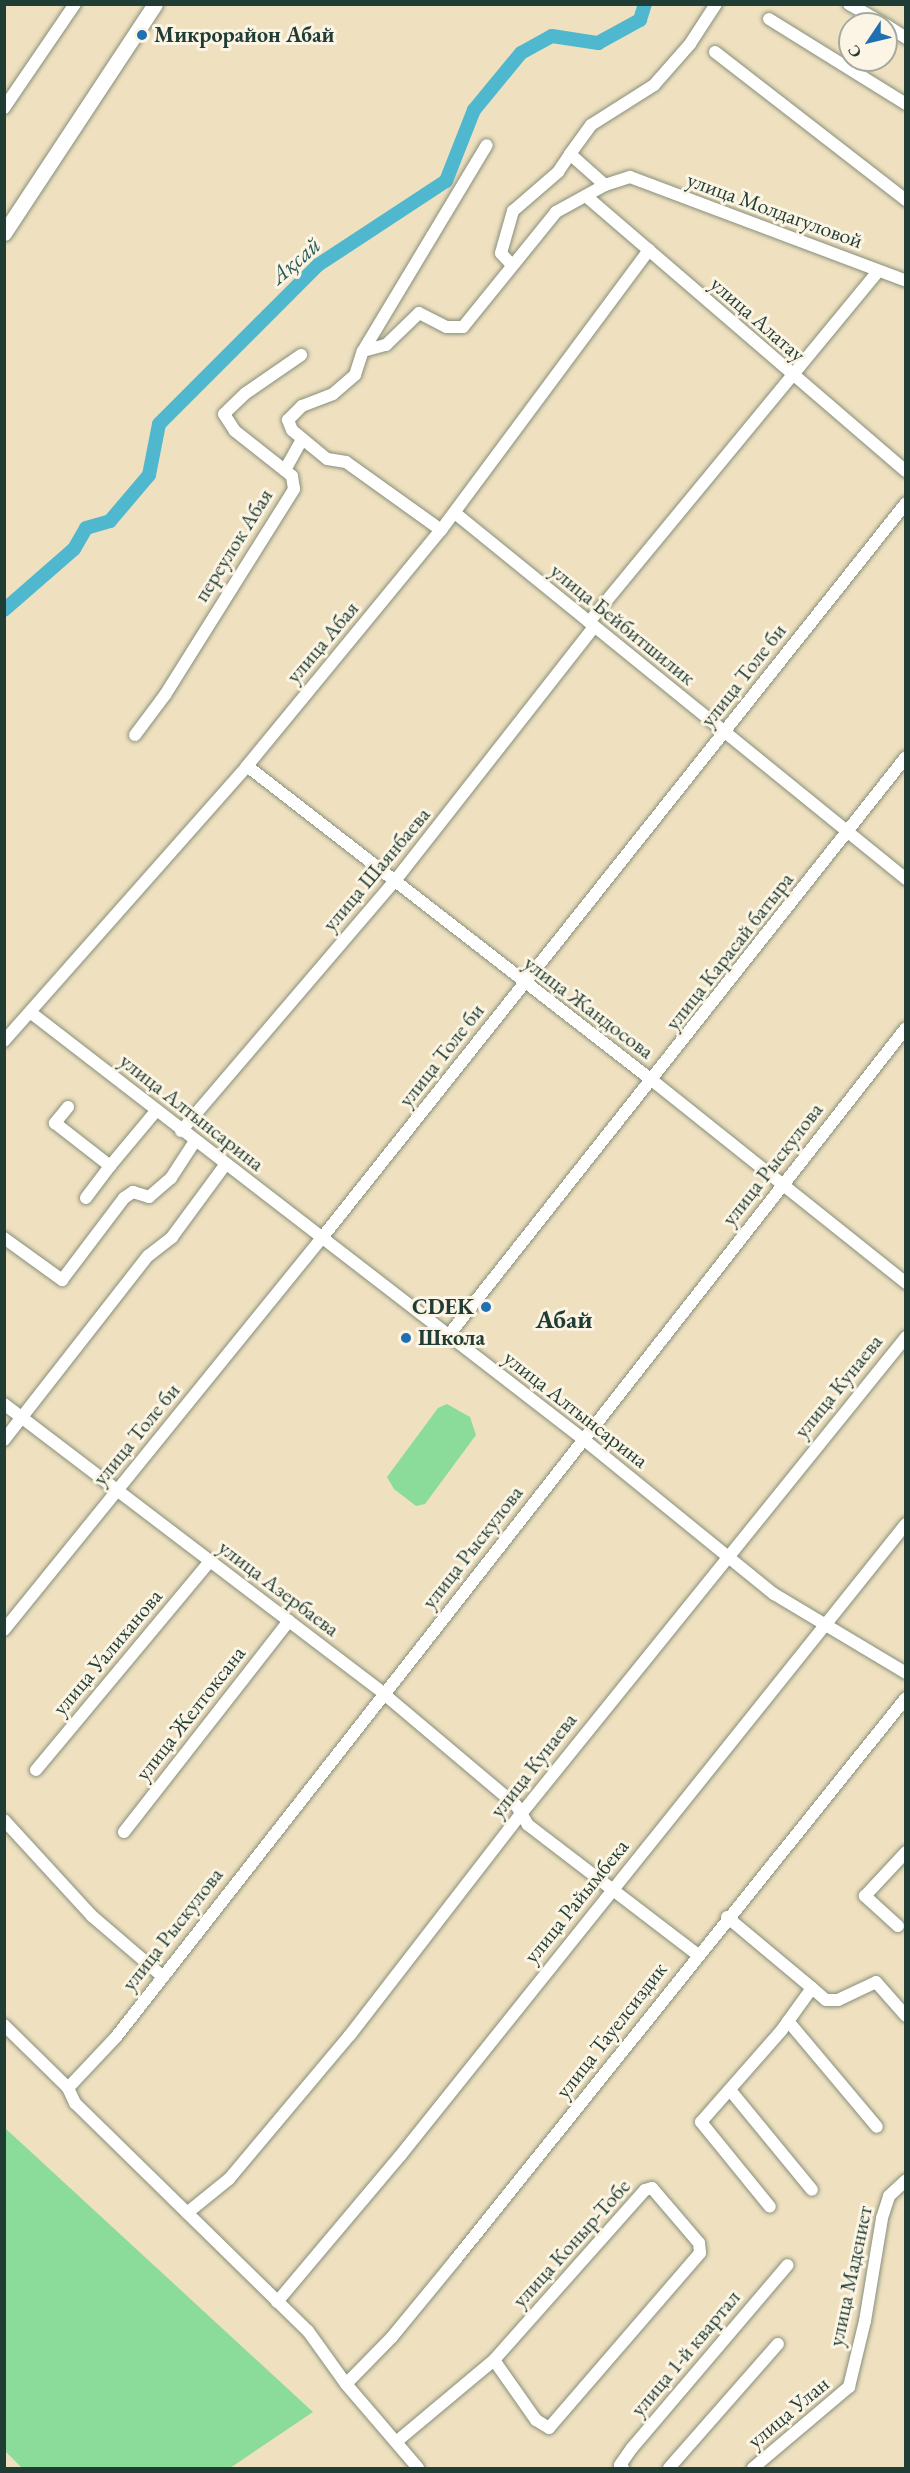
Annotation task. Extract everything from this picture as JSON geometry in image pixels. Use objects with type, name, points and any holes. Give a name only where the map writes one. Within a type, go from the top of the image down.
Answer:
[{"type":"main road","points":[[4,233],[155,4]]},
{"type":"street","points":[[4,108],[75,4]]},
{"type":"street","points":[[512,265],[501,253],[516,206],[558,172],[591,125],[654,85],[690,45],[716,4]]},
{"type":"street","points":[[849,4],[863,12]]},
{"type":"street","points":[[769,19],[906,104]]},
{"type":"street","points":[[716,52],[906,200]]},
{"type":"street","points":[[441,530],[346,462],[327,459],[288,425],[292,414],[349,382],[363,351],[487,145]]},
{"type":"street","points":[[363,351],[386,345],[419,313],[447,327],[463,327],[556,212],[605,185],[570,154]]},
{"type":"street","name":"улица Молдагуловой","points":[[605,185],[630,177],[906,282]]},
{"type":"street","name":"улица Алатау","points":[[586,196],[792,377],[906,471]]},
{"type":"street","name":"улица Абая","points":[[4,1041],[247,766],[455,513],[649,250]]},
{"type":"street","name":"улица Шаянбаева","points":[[181,1131],[394,882],[592,625],[878,271]]},
{"type":"street","name":"переулок Абая","points":[[135,735],[165,695],[294,489],[295,482],[285,470],[236,431],[224,414],[246,393],[301,355]]},
{"type":"street","points":[[285,470],[302,439]]},
{"type":"street","name":"улица Толе би","points":[[4,1630],[321,1239],[906,503]]},
{"type":"street","name":"улица Бейбитшилик","points":[[455,513],[848,835],[906,879]]},
{"type":"street","name":"улица Карасай батыра","points":[[448,1336],[848,835],[906,758]]},
{"type":"street","name":"улица Жандосова","points":[[247,766],[524,984],[653,1081],[906,1283]]},
{"type":"street","name":"улица Алтынсарина","points":[[30,1012],[582,1439],[792,1608],[906,1673]]},
{"type":"street","name":"улица Рыскулова","points":[[68,2088],[116,2037],[906,1028]]},
{"type":"street","points":[[68,1107],[55,1123],[110,1166]]},
{"type":"street","points":[[86,1198],[156,1111]]},
{"type":"street","points":[[4,1238],[62,1280],[124,1198],[133,1192],[149,1197],[171,1178],[195,1141]]},
{"type":"street","points":[[4,1440],[148,1256],[172,1237],[225,1165]]},
{"type":"street","name":"улица Кунаева","points":[[187,2213],[229,2179],[350,2035],[521,1814],[726,1556],[906,1337]]},
{"type":"street","name":"улица Азербаева","points":[[4,1404],[384,1694],[516,1805],[528,1826],[698,1954]]},
{"type":"street","name":"улица Райымбека","points":[[277,2302],[400,2156],[906,1524]]},
{"type":"street","name":"улица Уалиханова","points":[[36,1770],[210,1561]]},
{"type":"street","name":"улица Желтоксана","points":[[124,1832],[289,1621]]},
{"type":"street","name":"улица Тауелсиздик","points":[[346,2384],[392,2337],[456,2259],[727,1917],[906,1698]]},
{"type":"street","points":[[4,1820],[92,1916],[162,1976]]},
{"type":"street","points":[[898,1926],[865,1896],[906,1852]]},
{"type":"street","points":[[727,1917],[826,2000],[838,2000],[876,1982],[906,2016]]},
{"type":"street","points":[[770,2207],[701,2122],[788,2021],[812,1988]]},
{"type":"street","points":[[788,2021],[877,2127]]},
{"type":"street","points":[[4,2025],[68,2088],[75,2103],[308,2331],[346,2384],[418,2469]]},
{"type":"street","points":[[730,2090],[812,2190]]},
{"type":"street","name":"улица Мадениет","points":[[849,2387],[865,2321],[882,2218],[889,2196],[906,2180]]},
{"type":"street","name":"улица Коныр-Тобе","points":[[396,2442],[494,2360],[645,2190],[652,2188],[699,2243],[700,2253],[549,2428],[536,2420],[494,2360]]},
{"type":"street","name":"улица 1-й квартал","points":[[623,2469],[620,2465],[632,2448],[788,2265]]},
{"type":"street","points":[[669,2469],[778,2344]]},
{"type":"street","name":"улица Улан","points":[[753,2469],[849,2387]]},
{"type":"green space","points":[[447,1404],[470,1417],[476,1435],[425,1504],[416,1506],[394,1489],[387,1477],[438,1408]]},
{"type":"green space","points":[[5,2128],[313,2412],[230,2468],[22,2468],[5,2451]]},
{"type":"waterway","name":"Ақсай","points":[[4,610],[74,549],[86,528],[110,521],[149,475],[159,424],[318,265],[446,181],[474,110],[521,53],[552,36],[598,43],[640,20],[645,4]]},
{"type":"place","name":"Микрорайон Абай","points":[[142,35]]},
{"type":"place","name":"CDEK","points":[[486,1307]]},
{"type":"place","name":"Школа","points":[[406,1338]]},
{"type":"district","name":"Абай","points":[[564,1320]]}]
